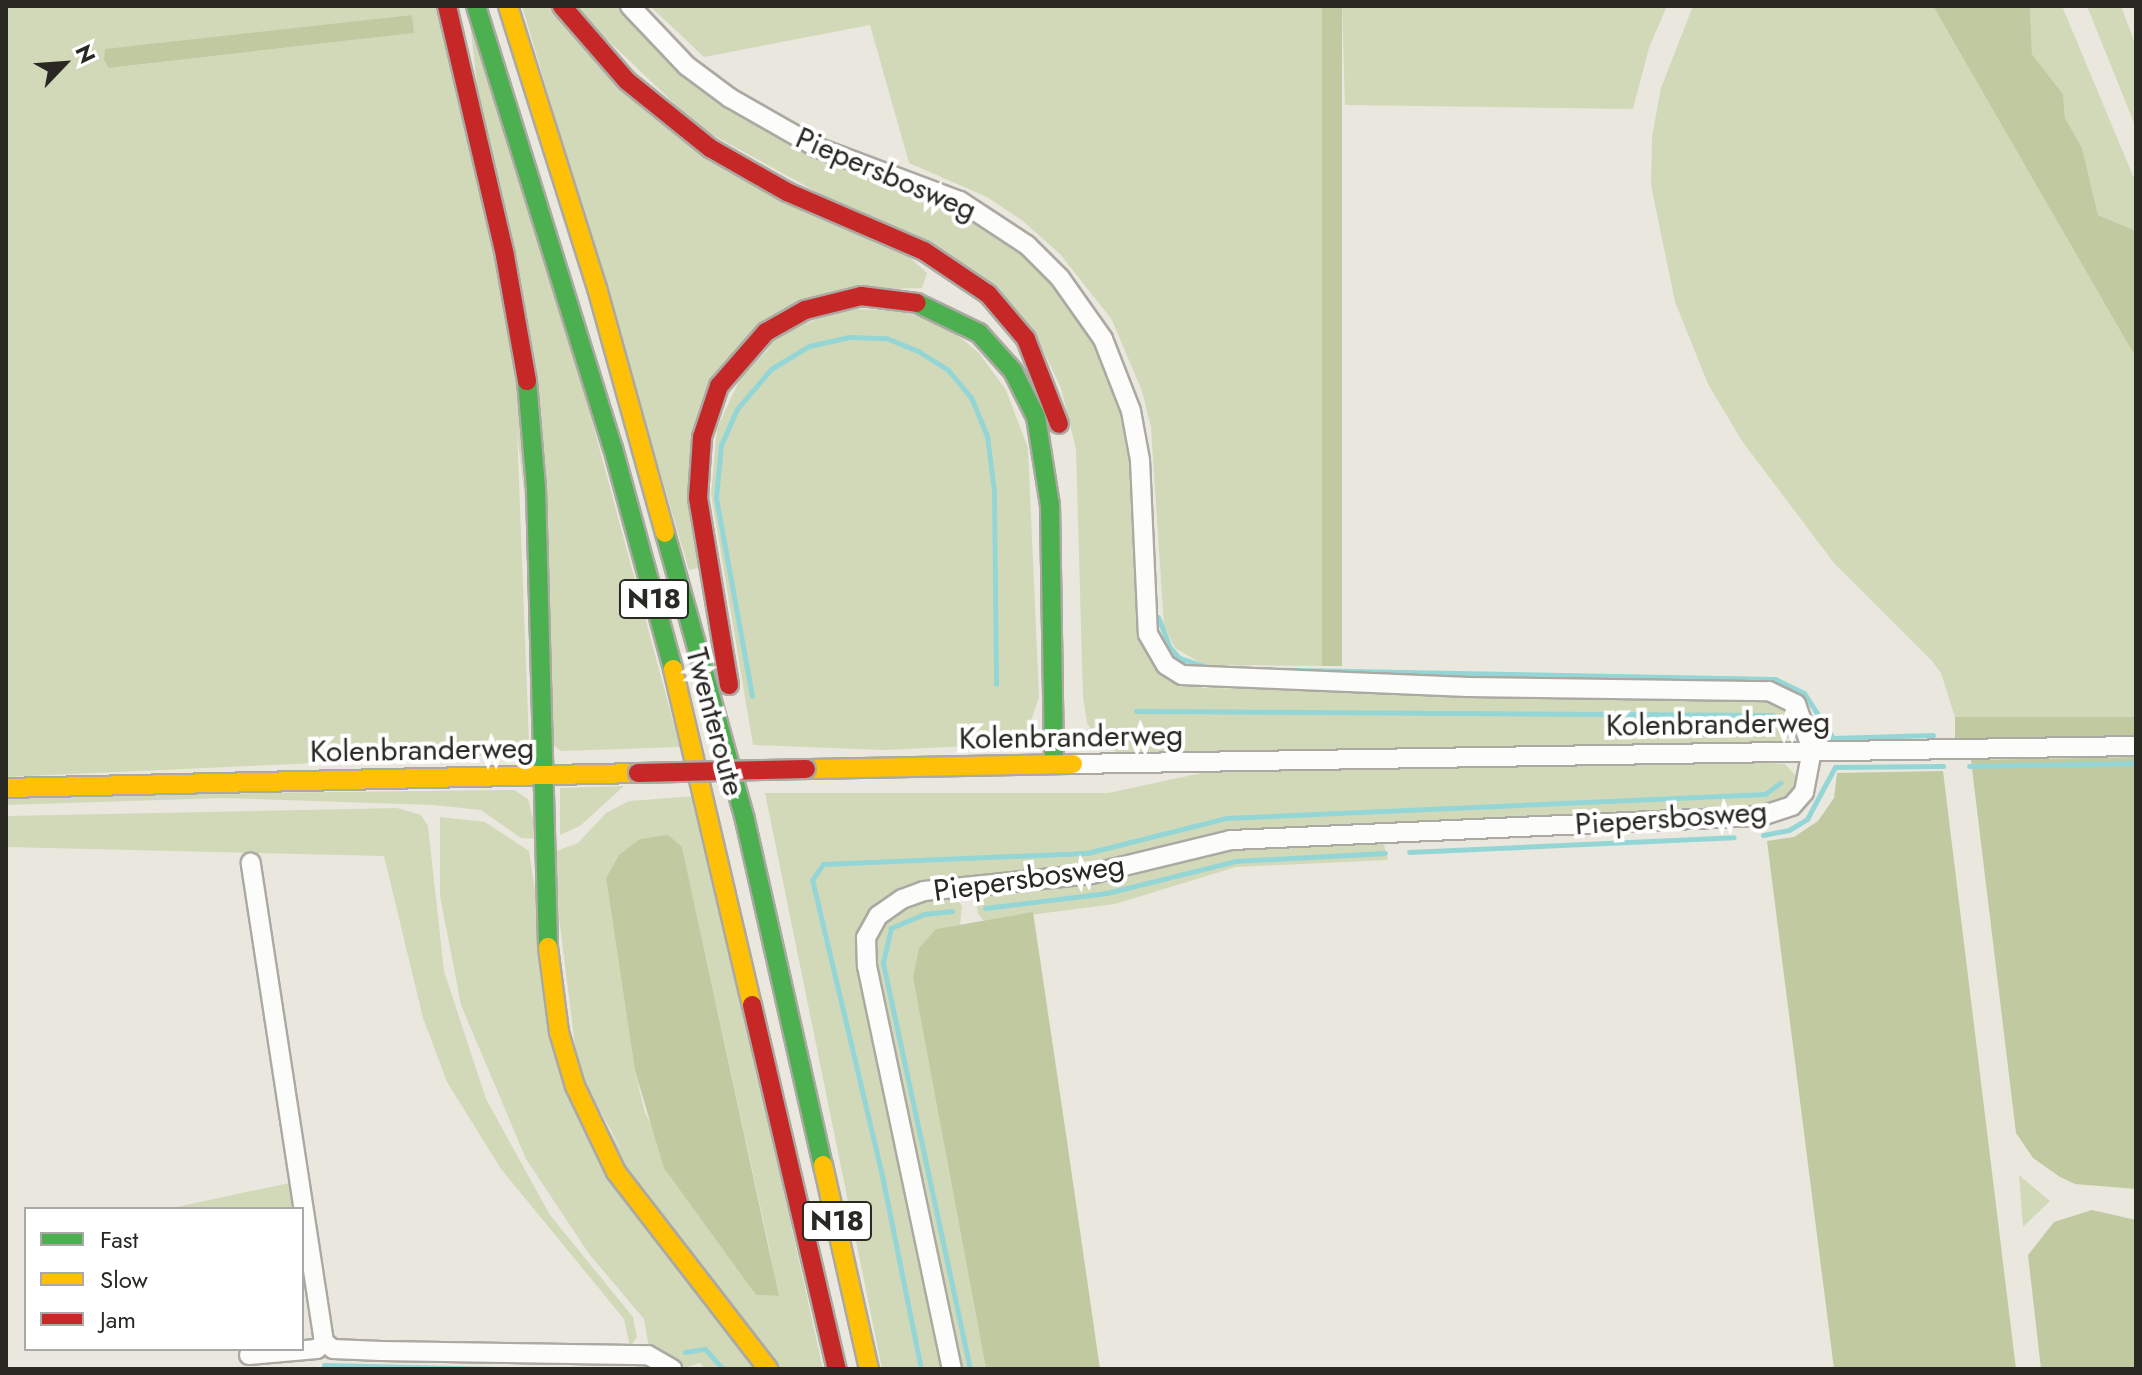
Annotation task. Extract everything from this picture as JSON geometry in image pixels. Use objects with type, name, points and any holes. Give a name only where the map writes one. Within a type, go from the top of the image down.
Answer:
[{"type":"main road","points":[[447,6],[505,256],[527,379],[536,488],[550,979],[575,1086],[632,1198],[768,1369]]},
{"type":"main road","name":"Twenteroute","points":[[476,6],[609,433],[688,727],[837,1369]]},
{"type":"main road","name":"Twenteroute","points":[[508,6],[605,318],[745,820],[869,1369]]},
{"type":"main road","points":[[562,6],[627,81],[710,148],[787,192],[924,251],[988,294],[1026,339],[1039,364],[1062,438]]},
{"type":"main road","name":"N18","points":[[745,820],[733,708],[701,534],[702,437],[719,386],[744,352],[785,320],[838,299],[911,300],[958,319],[998,351],[1026,394],[1048,473],[1064,764]]},
{"type":"main road","points":[[1064,764],[1065,469]]},
{"type":"main road","name":"Kolenbranderweg","points":[[6,788],[1064,764]]},
{"type":"street","name":"Piepersbosweg","points":[[630,6],[687,66],[742,106],[816,147],[960,201],[1027,245],[1060,278],[1103,339],[1131,411],[1140,460],[1148,634],[1166,665],[1182,675],[1453,687],[1769,691],[1796,704],[1812,750],[1804,792],[1792,806],[1762,816],[1231,840],[1092,874],[924,891],[902,899],[878,916],[866,938],[867,966],[952,1369]]},
{"type":"street","name":"Kolenbranderweg","points":[[1064,764],[2136,746]]},
{"type":"street","points":[[251,863],[303,1207]]},
{"type":"street","points":[[304,1211],[324,1342],[333,1349],[648,1355],[672,1369]]},
{"type":"street","points":[[304,1350],[317,1349],[324,1342]]},
{"type":"street","points":[[249,1355],[294,1351]]},
{"type":"green space","points":[[6,6],[441,6],[513,323],[529,743],[517,754],[6,777]],"holes":[[[412,15],[413,33],[110,68]]]},
{"type":"green space","points":[[468,6],[561,306],[680,747],[561,751],[553,745]]},
{"type":"green space","points":[[522,6],[552,6],[616,81],[904,252],[927,273],[922,288],[860,290],[709,385],[698,568],[689,570]]},
{"type":"green space","points":[[572,6],[620,6],[711,91],[997,227],[1063,290],[1088,329],[1120,407],[1133,474],[1140,625],[1181,681],[1204,688],[1761,699],[1794,712],[1799,730],[1785,741],[1740,745],[1256,755],[1120,754],[1100,742],[1087,723],[1083,697],[1076,449],[1061,388],[1040,344],[835,202],[700,128]]},
{"type":"green space","points":[[650,6],[1322,6],[1340,666],[1204,665],[1175,648],[1164,627],[1151,427],[1142,391],[1112,320],[1060,254],[1023,221],[987,197],[909,163],[870,25],[704,57]]},
{"type":"green space","points":[[1322,6],[1342,6],[1342,666],[1322,666]]},
{"type":"green space","points":[[1342,6],[1667,6],[1649,48],[1633,109],[1345,105]]},
{"type":"green space","points":[[1693,6],[1933,6],[2136,358],[2136,717],[1955,717],[1941,673],[1932,661],[1834,563],[1742,441],[1708,384],[1675,302],[1651,185],[1652,137],[1661,88]]},
{"type":"green space","points":[[1933,6],[2030,6],[2032,54],[2063,94],[2065,118],[2082,148],[2098,215],[2136,231],[2136,358]]},
{"type":"green space","points":[[2030,6],[2062,6],[2136,183],[2136,231],[2098,215],[2084,157],[2065,118],[2063,94],[2032,54]]},
{"type":"green space","points":[[2087,6],[2121,6],[2136,46],[2136,128]]},
{"type":"green space","points":[[412,15],[414,33],[109,68],[104,60],[105,49]]},
{"type":"green space","points":[[857,309],[901,311],[945,325],[979,353],[1006,390],[1028,448],[1039,697],[1028,730],[1011,744],[884,750],[753,745],[711,494],[717,428],[741,377],[778,339],[820,317]]},
{"type":"green space","points":[[1955,717],[2136,717],[2136,739],[1955,739]]},
{"type":"green space","points":[[2136,757],[2136,1189],[2075,1184],[2060,1177],[2033,1158],[2016,1133],[1971,760]]},
{"type":"green space","points":[[1785,764],[1798,778],[1799,788],[1789,802],[1774,808],[1382,829],[1095,868],[936,880],[908,886],[884,900],[868,916],[856,960],[945,1369],[882,1369],[765,793],[1108,793],[1230,767]]},
{"type":"green space","points":[[1943,771],[2016,1369],[1834,1369],[1767,841],[1794,837],[1818,821],[1834,798],[1837,773]]},
{"type":"green space","points":[[624,786],[580,826],[560,835],[560,788]]},
{"type":"green space","points":[[514,790],[528,799],[538,839],[521,838],[481,810],[433,805],[223,798],[6,805],[6,796]]},
{"type":"green space","points":[[696,796],[823,1369],[776,1369],[666,1232],[578,1070],[551,853],[578,843],[606,813],[629,801]],"holes":[[[682,848],[778,1296],[756,1295],[709,1226],[645,1113],[635,1071],[606,878]]]},
{"type":"green space","points":[[397,808],[421,815],[428,826],[444,971],[486,1099],[550,1215],[633,1317],[637,1337],[630,1347],[624,1319],[501,1169],[447,1082],[423,1018],[384,856],[6,847],[6,816]]},
{"type":"green space","points":[[440,817],[485,822],[529,851],[560,1053],[760,1369],[705,1369],[700,1363],[681,1369],[669,1354],[649,1348],[644,1319],[589,1254],[526,1159],[461,1005],[440,896]]},
{"type":"green space","points":[[668,835],[682,847],[779,1296],[756,1295],[664,1168],[635,1071],[606,878],[619,855],[640,839]]},
{"type":"green space","points":[[1383,841],[1388,860],[1236,867],[1115,904],[984,921],[978,914],[976,899],[983,892],[1216,848]]},
{"type":"green space","points":[[954,896],[962,906],[960,925],[936,929],[913,978],[986,1369],[957,1369],[874,984],[874,936],[886,921],[899,908]]},
{"type":"green space","points":[[1033,912],[1100,1369],[986,1369],[913,978],[919,948],[936,929]]},
{"type":"green space","points":[[2019,1175],[2050,1201],[2023,1227]]},
{"type":"green space","points":[[289,1183],[294,1207],[176,1207]]},
{"type":"green space","points":[[2092,1210],[2136,1220],[2136,1369],[2041,1369],[2028,1255],[2054,1222]]},
{"type":"waterway","points":[[752,696],[716,497],[721,445],[737,409],[771,369],[809,346],[849,337],[886,338],[918,351],[948,370],[971,397],[987,436],[994,491],[996,684]]},
{"type":"waterway","points":[[1158,617],[1169,646],[1179,658],[1209,668]]},
{"type":"waterway","points":[[1243,669],[1775,679],[1804,693],[1833,738],[1933,735]]},
{"type":"waterway","points":[[1136,711],[1773,715]]},
{"type":"waterway","points":[[1969,766],[2136,763]]},
{"type":"waterway","points":[[1763,835],[1789,830],[1807,819],[1835,767],[1943,766]]},
{"type":"waterway","points":[[921,1369],[881,1171],[812,880],[823,864],[1087,853],[1226,818],[1765,794],[1780,783]]},
{"type":"waterway","points":[[1409,852],[1734,837]]},
{"type":"waterway","points":[[985,908],[1107,893],[1235,861],[1385,853]]},
{"type":"waterway","points":[[952,911],[924,914],[891,928],[883,963],[970,1369]]},
{"type":"waterway","points":[[685,1352],[705,1349],[723,1369]]},
{"type":"waterway","points":[[324,1365],[499,1369]]},
{"type":"traffic: fast","points":[[476,6],[613,448],[673,669]]},
{"type":"traffic: fast","points":[[917,303],[979,333],[1013,371],[1036,417],[1050,505],[1054,764]]},
{"type":"traffic: fast","points":[[527,381],[536,488],[548,947]]},
{"type":"traffic: fast","points":[[665,533],[745,820],[823,1165]]},
{"type":"traffic: slow","points":[[508,6],[597,288],[665,533]]},
{"type":"traffic: slow","points":[[673,669],[752,1005]]},
{"type":"traffic: slow","points":[[806,769],[1073,764]]},
{"type":"traffic: slow","points":[[6,788],[638,773]]},
{"type":"traffic: slow","points":[[548,947],[559,1032],[575,1086],[616,1172],[768,1369]]},
{"type":"traffic: slow","points":[[823,1165],[869,1369]]},
{"type":"traffic: jam","points":[[447,6],[505,256],[527,381]]},
{"type":"traffic: jam","points":[[562,6],[627,81],[710,148],[787,192],[924,251],[988,294],[1026,339],[1059,424]]},
{"type":"traffic: jam","points":[[729,685],[698,498],[702,437],[719,386],[766,332],[805,310],[861,296],[917,303]]},
{"type":"traffic: jam","points":[[638,773],[806,769]]},
{"type":"traffic: jam","points":[[752,1005],[837,1369]]}]
